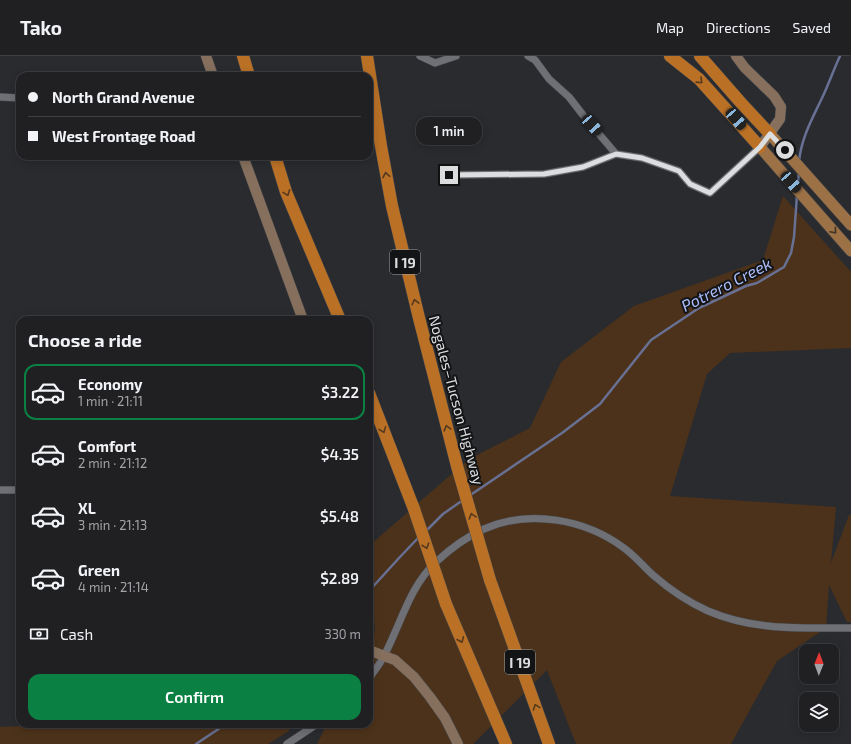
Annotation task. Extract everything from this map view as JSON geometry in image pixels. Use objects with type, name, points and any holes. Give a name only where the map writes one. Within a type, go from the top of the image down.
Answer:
[{"type":"highway","points":[[243,56],[248,72]]},
{"type":"highway","name":"Nogales–Tucson Highway","points":[[367,56],[369,72]]},
{"type":"highway","points":[[670,56],[699,79],[760,147]]},
{"type":"highway","points":[[700,56],[770,134]]},
{"type":"highway","name":"Nogales–Tucson Highway","points":[[373,98],[380,146],[392,206],[457,466],[490,580],[549,744]]},
{"type":"highway","points":[[275,160],[286,192],[338,316]]},
{"type":"highway","points":[[373,403],[414,509],[446,604],[506,744]]},
{"type":"main road","points":[[770,134],[851,225]]},
{"type":"main road","points":[[760,147],[851,251]]},
{"type":"street","points":[[206,56],[212,72]]},
{"type":"street","points":[[420,56],[434,63],[456,56]]},
{"type":"street","points":[[528,56],[535,60],[549,80],[569,97],[616,154]]},
{"type":"street","points":[[449,175],[544,174],[583,167],[616,154],[642,158],[679,171],[690,184],[710,193],[760,147],[780,119],[781,107],[774,96],[745,68],[736,56]]},
{"type":"street","points":[[0,97],[16,98]]},
{"type":"street","points":[[244,160],[302,316]]},
{"type":"street","points":[[0,490],[16,490]]},
{"type":"street","points":[[373,673],[384,656],[414,591],[420,581],[436,562],[458,544],[484,529],[516,520],[533,519],[566,522],[597,532],[625,549],[654,576],[671,589],[708,611],[728,619],[770,627],[851,628]]},
{"type":"street","points":[[373,652],[395,660],[414,678],[445,718],[458,744]]},
{"type":"street","points":[[287,744],[311,728]]},
{"type":"shaded area","points":[[783,196],[851,272],[851,348],[730,353],[707,374],[670,496],[836,507],[831,563],[849,515],[851,515],[851,622],[847,622],[829,585],[826,628],[802,644],[799,644],[799,646],[777,661],[731,744],[576,744],[547,670],[473,744],[317,744],[325,728],[373,728],[373,636],[375,632],[373,597],[373,542],[469,459],[530,428],[561,362],[634,306],[763,260]]},
{"type":"shaded area","points":[[0,727],[289,728],[289,731],[268,744],[0,744]]},
{"type":"waterway","name":"Potrero Creek","points":[[799,162],[802,145],[808,128],[840,56]]},
{"type":"waterway","name":"Potrero Creek","points":[[798,184],[799,171]]},
{"type":"waterway","name":"Potrero Creek","points":[[469,496],[562,433],[600,404],[651,340],[699,308],[746,286],[757,283],[784,267],[791,253],[794,237],[797,195]]},
{"type":"waterway","name":"Potrero Creek","points":[[426,531],[443,514],[463,500]]},
{"type":"waterway","name":"Potrero Creek","points":[[373,587],[419,537]]},
{"type":"waterway","name":"Potrero Creek","points":[[196,744],[220,728]]},
{"type":"route","points":[[449,175],[544,174],[583,167],[616,154],[642,158],[679,171],[690,184],[710,193],[760,147],[770,134],[785,150]]}]
